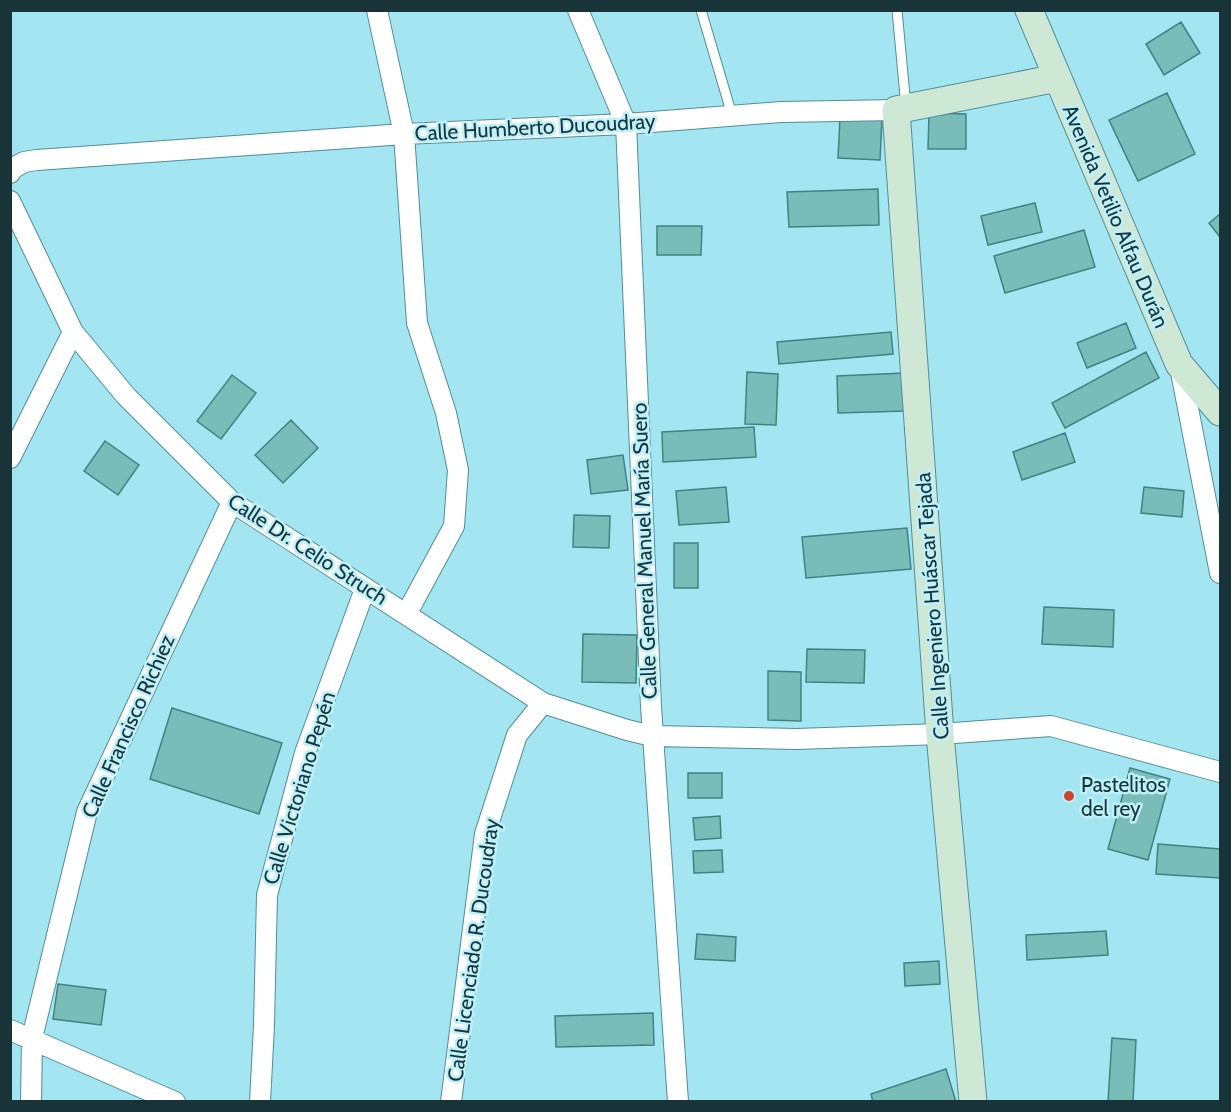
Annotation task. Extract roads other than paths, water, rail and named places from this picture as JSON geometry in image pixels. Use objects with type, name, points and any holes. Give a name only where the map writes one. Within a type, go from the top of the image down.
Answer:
[{"type":"main road","name":"Avenida Vetilio Alfau Durán","points":[[1029,10],[1179,364],[1221,412]]},
{"type":"main road","name":"Calle Humberto Ducoudray","points":[[901,109],[1058,78]]},
{"type":"main road","name":"Calle Ingeniero Huáscar Tejada","points":[[901,109],[940,734],[973,1101]]},
{"type":"street","points":[[377,10],[404,134],[417,323],[446,413],[458,470],[454,526],[407,614]]},
{"type":"street","name":"Calle General Manuel María Suero","points":[[578,10],[626,124],[652,736],[678,1101]]},
{"type":"street","name":"Calle Humberto Ducoudray","points":[[11,171],[24,162],[37,160],[404,134],[626,124],[781,112],[901,109]]},
{"type":"street","name":"Calle Dr. Celio Struch","points":[[10,201],[73,332],[126,396],[231,502],[543,703],[652,736],[797,739],[940,734],[1051,726],[1221,772]]},
{"type":"street","points":[[10,458],[73,332]]},
{"type":"street","points":[[1179,364],[1221,573]]},
{"type":"street","name":"Calle Francisco Richiez","points":[[31,1101],[32,1038],[87,812],[231,502]]},
{"type":"street","name":"Calle Victoriano Pepén","points":[[260,1101],[267,895],[305,753],[365,589]]},
{"type":"street","name":"Calle Licenciado R. Ducoudray","points":[[451,1101],[485,834],[517,735],[543,703]]},
{"type":"street","points":[[10,1030],[175,1101]]},
{"type":"lane","points":[[701,10],[732,115]]},
{"type":"lane","points":[[897,10],[901,109]]},
{"type":"place","name":"Pastelitos del rey","points":[[1069,796]]}]
